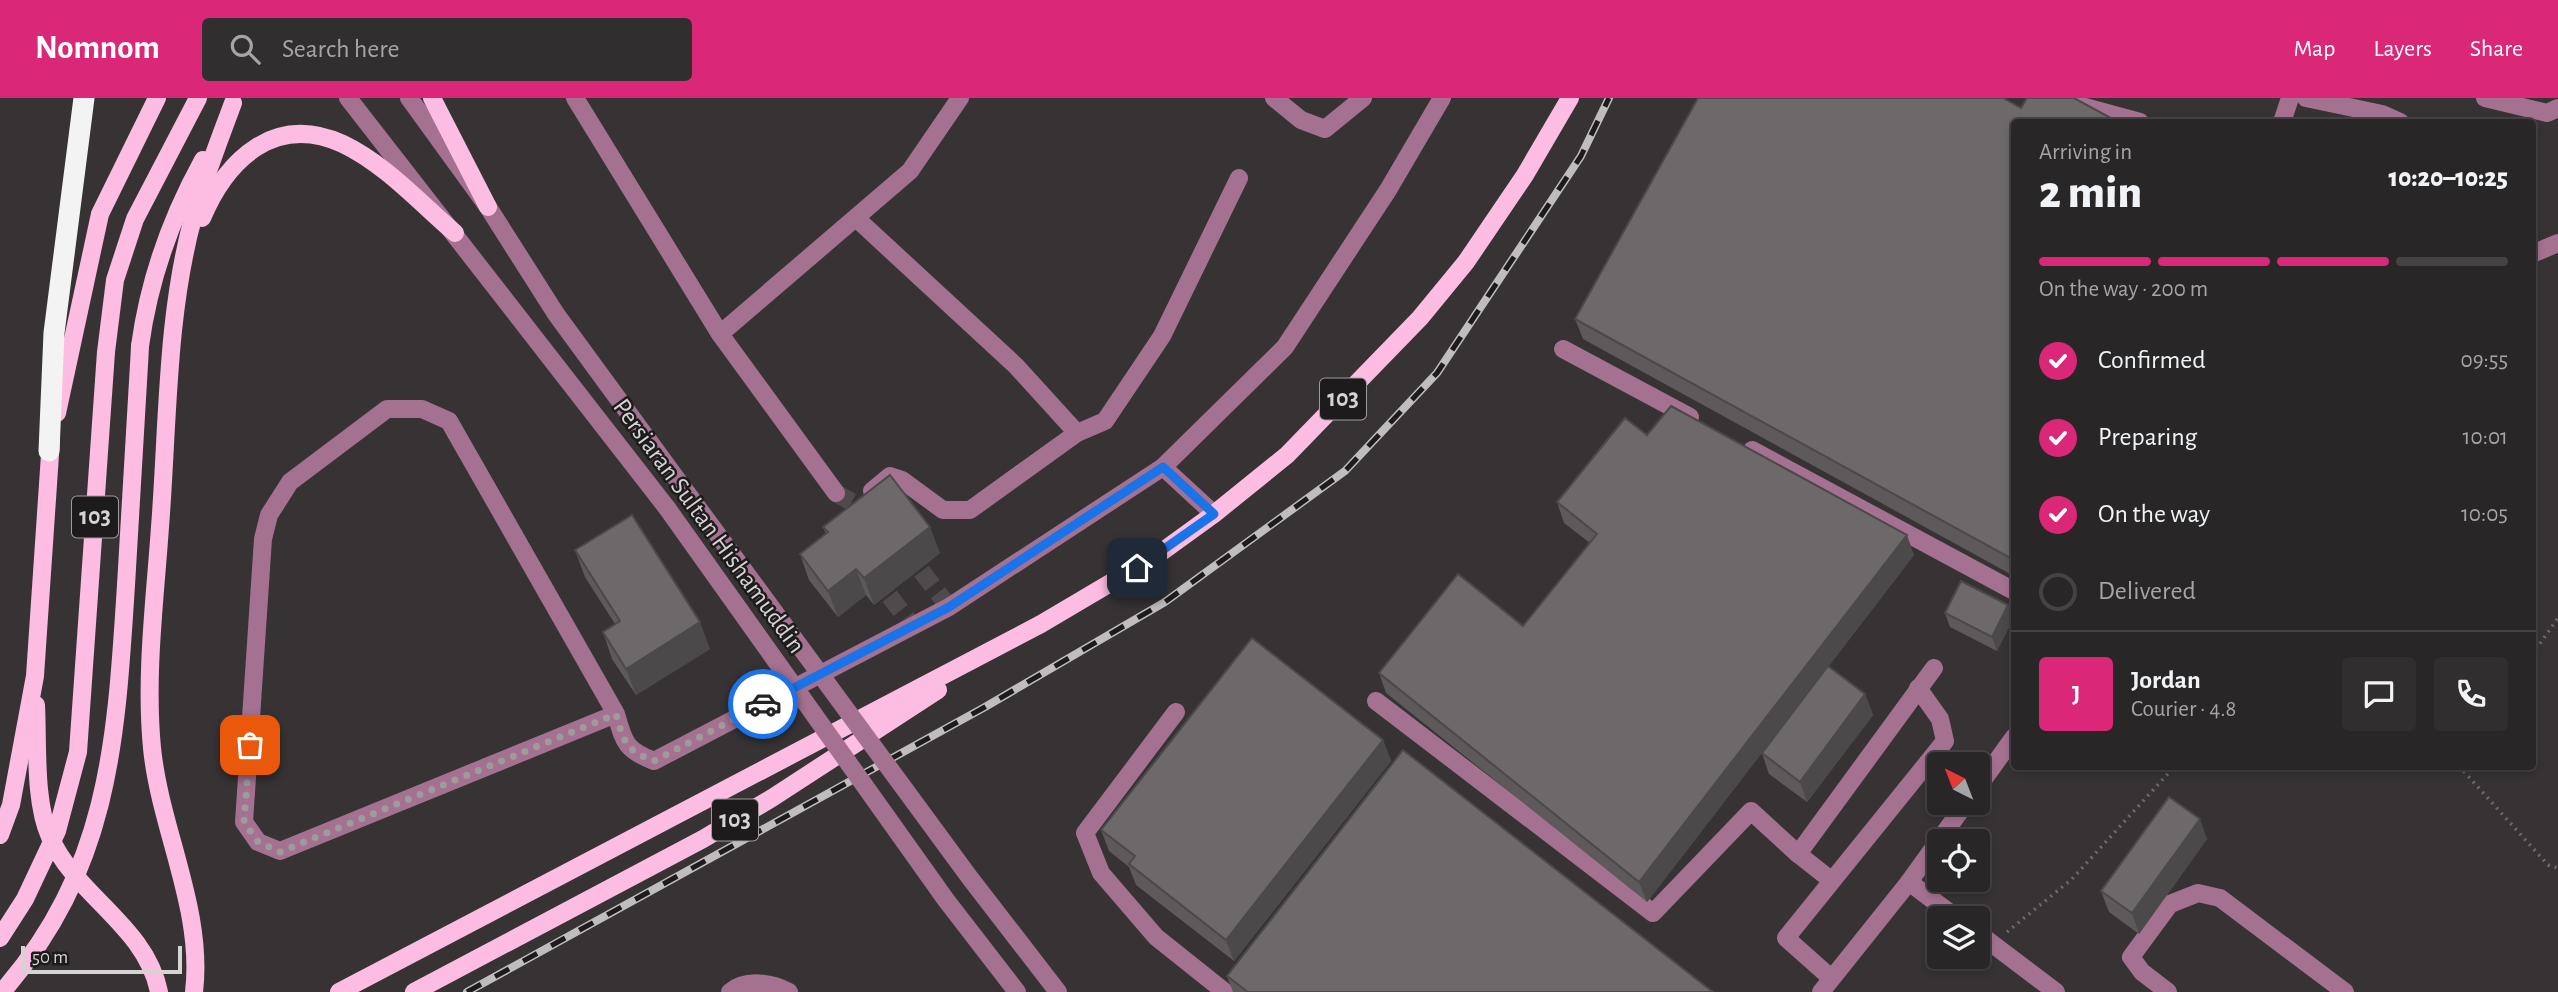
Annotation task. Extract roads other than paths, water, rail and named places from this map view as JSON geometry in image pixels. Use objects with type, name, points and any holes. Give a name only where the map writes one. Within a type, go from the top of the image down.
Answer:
[{"type":"highway","points":[[49,452],[54,333],[83,98]]},
{"type":"main road","points":[[0,835],[11,805],[35,676],[49,452],[100,214],[157,98]]},
{"type":"main road","name":"103","points":[[0,938],[25,899],[57,831],[78,752],[106,352],[115,280],[135,219],[198,98]]},
{"type":"main road","points":[[432,98],[488,207]]},
{"type":"main road","name":"103","points":[[414,992],[760,805],[1041,624],[1156,556],[1214,514],[1287,455],[1420,318],[1466,262],[1525,175],[1570,98]]},
{"type":"main road","points":[[194,992],[188,911],[158,790],[150,722],[151,653],[180,283],[193,219],[234,101]]},
{"type":"main road","name":"103","points":[[2,992],[20,971],[56,917],[85,854],[106,788],[119,696],[140,346],[150,289],[172,223],[234,101]]},
{"type":"main road","points":[[180,283],[205,213],[228,170],[252,148],[283,136],[314,136],[343,144],[377,166],[455,233]]},
{"type":"main road","points":[[339,992],[1041,624]]},
{"type":"main road","points":[[35,676],[44,824],[67,865],[146,955],[159,992]]},
{"type":"street","name":"Persiaran Sultan Hishamuddin","points":[[348,98],[667,508],[946,900],[1017,992]]},
{"type":"street","name":"Persiaran Sultan Hishamuddin","points":[[409,98],[488,207],[556,314],[970,878],[1058,992]]},
{"type":"street","points":[[576,98],[720,334],[836,493]]},
{"type":"street","points":[[720,334],[910,171],[960,98]]},
{"type":"street","points":[[1274,98],[1301,120],[1325,129],[1363,98]]},
{"type":"street","points":[[616,714],[280,852],[258,842],[244,822],[263,539],[269,514],[290,482],[387,409],[422,409],[449,421],[616,714],[624,744],[638,755],[654,761],[949,607],[1163,467],[1285,347],[1388,190],[1442,98]]},
{"type":"street","points":[[2052,98],[2129,119]]},
{"type":"street","points":[[2283,119],[2290,98]]},
{"type":"street","points":[[2306,98],[2382,106],[2397,119]]},
{"type":"street","points":[[2486,98],[2547,113],[2558,108]]},
{"type":"street","points":[[856,505],[890,476],[902,480],[943,510],[970,510],[1077,433],[1105,421],[1162,336],[1239,178]]},
{"type":"street","points":[[857,219],[1016,366],[1077,433]]},
{"type":"street","points":[[1563,349],[1710,428]]},
{"type":"street","points":[[1734,441],[2011,589]]},
{"type":"street","points":[[1163,467],[1214,514]]},
{"type":"street","points":[[1798,854],[1934,668]]},
{"type":"street","points":[[1917,688],[1940,719],[1945,741],[1786,938],[1826,985],[1909,882],[1957,816]]},
{"type":"street","points":[[1376,701],[1653,913],[1751,811],[1831,880]]},
{"type":"street","points":[[1176,712],[1085,833],[1101,873],[1148,928],[1224,992]]},
{"type":"street","points":[[1990,771],[2011,741]]},
{"type":"street","points":[[1909,882],[1941,906]]},
{"type":"street","points":[[2168,992],[2142,972],[2131,957],[2170,904],[2198,893],[2220,898],[2345,992]]},
{"type":"street","points":[[1990,942],[2056,992]]},
{"type":"street","points":[[730,992],[737,986],[774,983],[789,992]]},
{"type":"tunnel","points":[[836,493],[872,514]]},
{"type":"tunnel","points":[[905,550],[949,607]]},
{"type":"tunnel","points":[[873,575],[912,625]]},
{"type":"railway","points":[[467,992],[985,707],[1165,602],[1345,471],[1437,373],[1581,156],[1609,98]]}]
